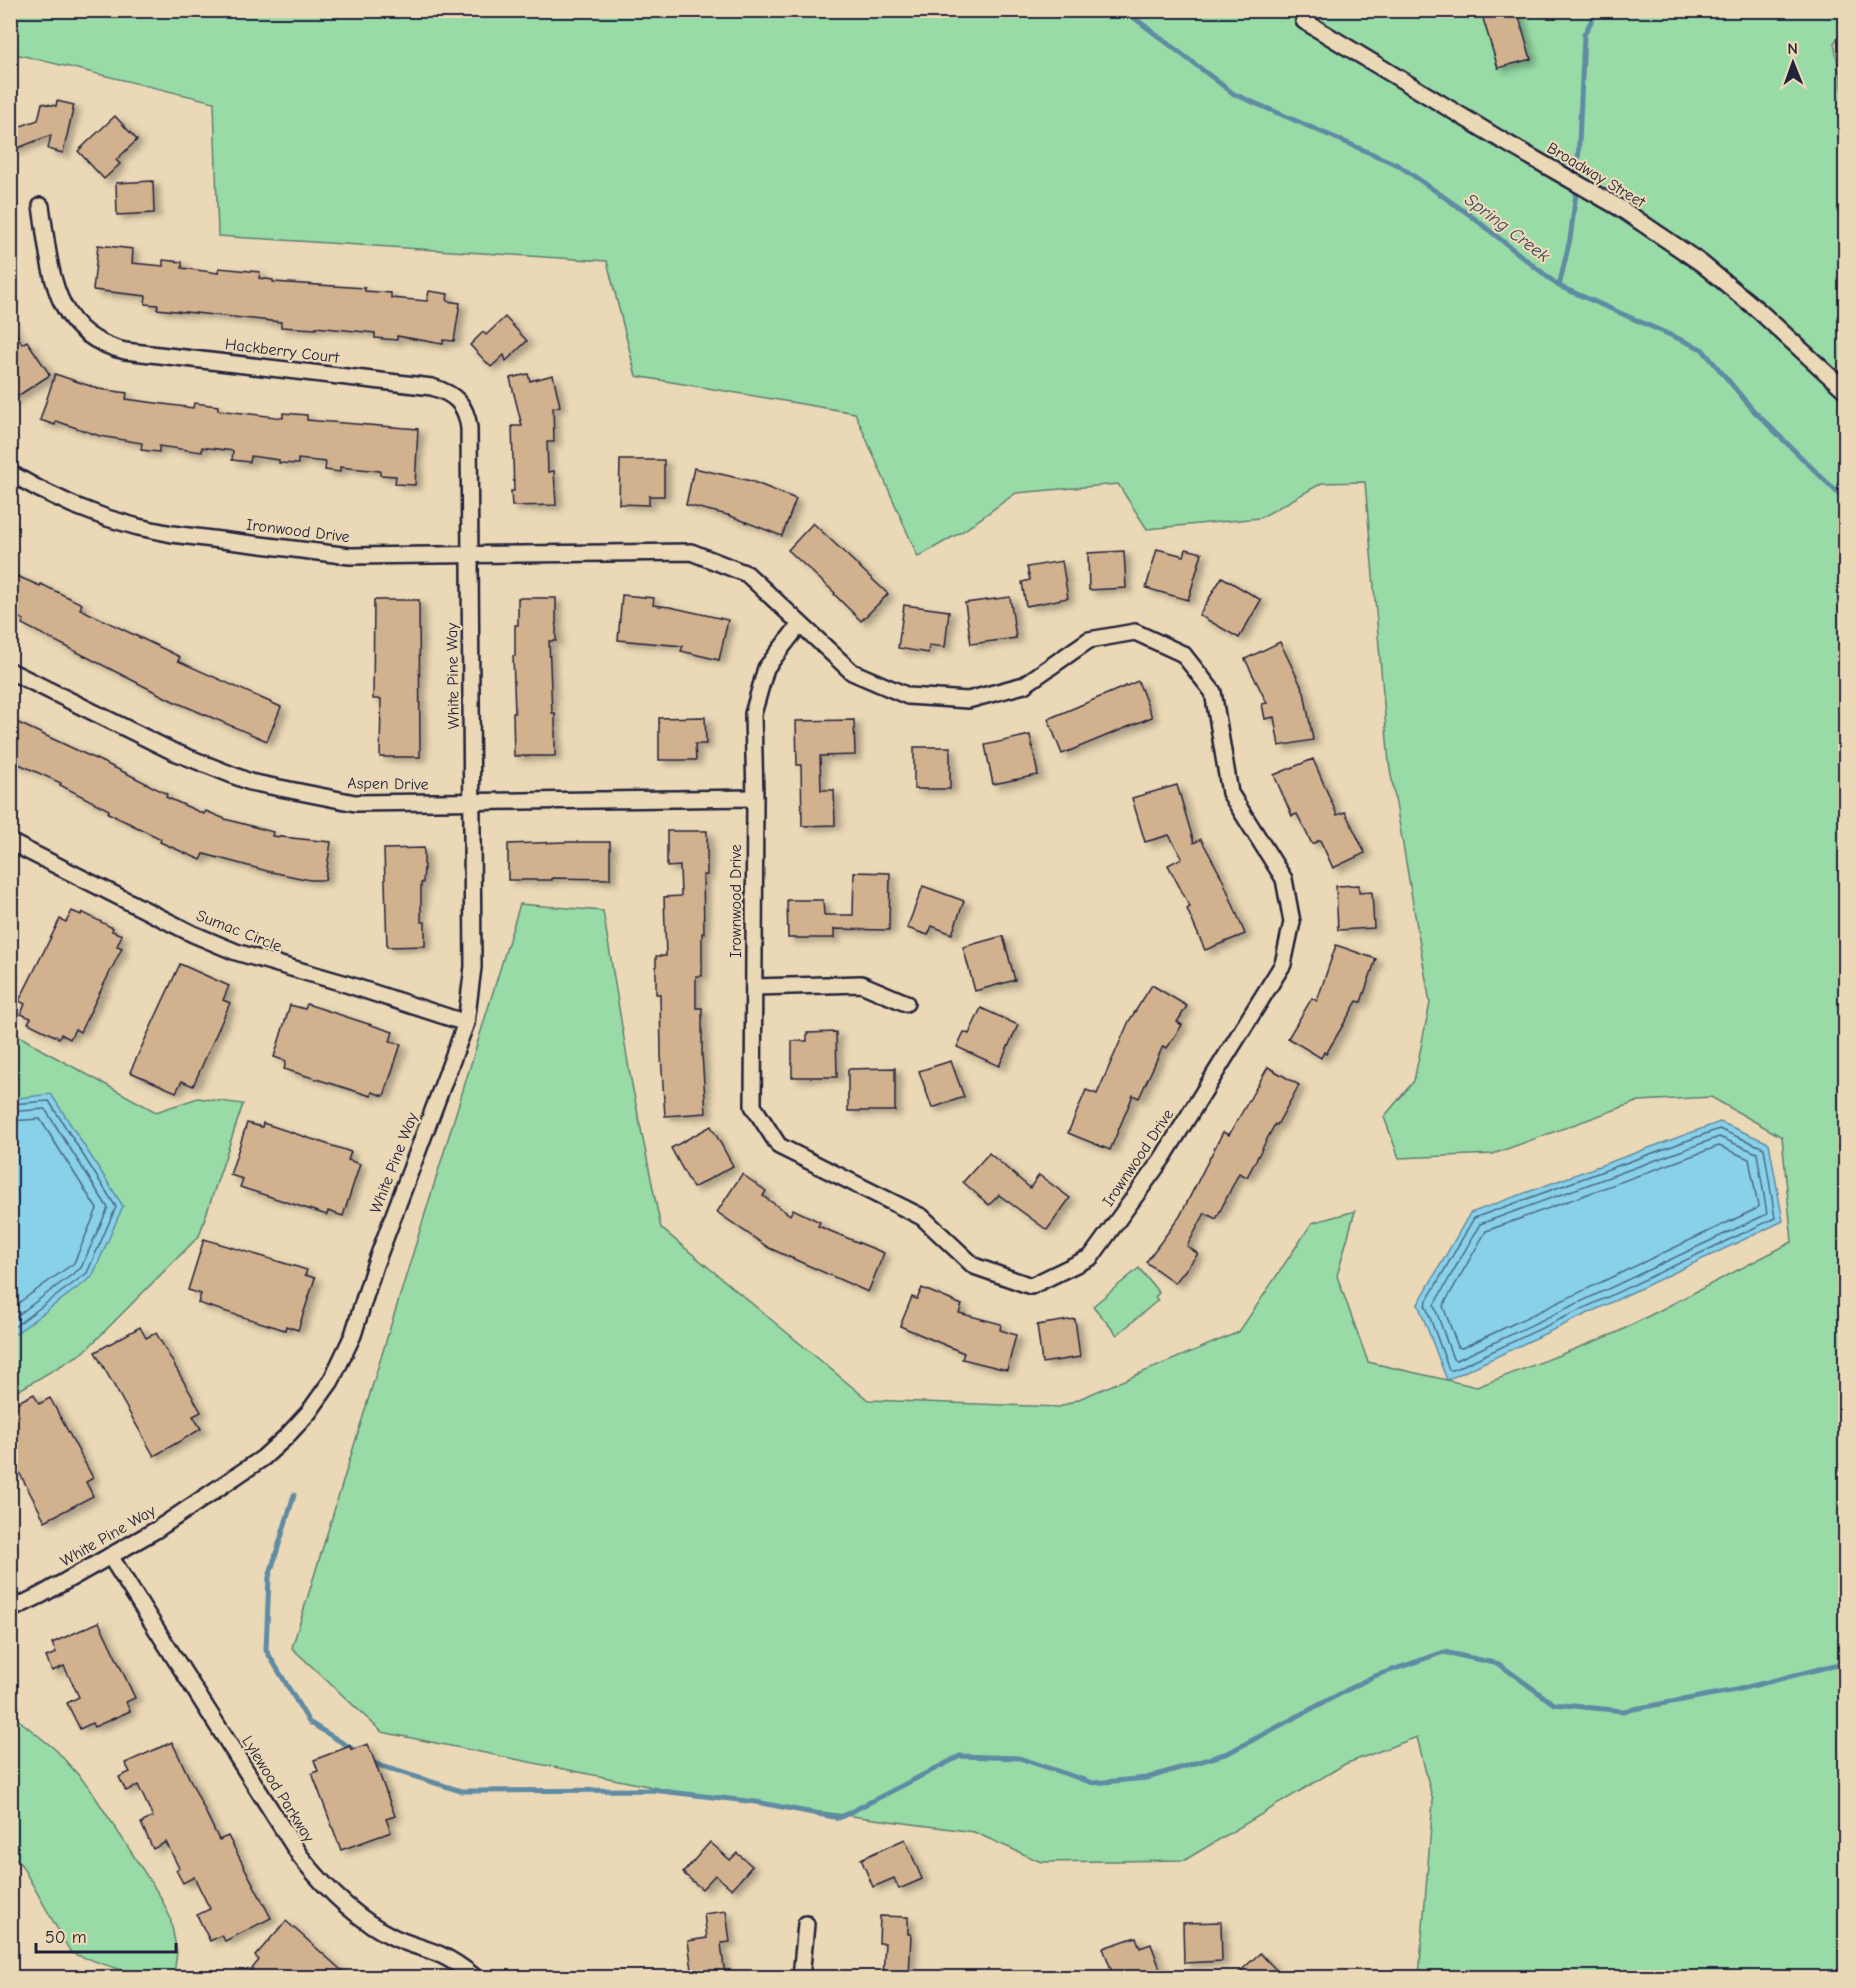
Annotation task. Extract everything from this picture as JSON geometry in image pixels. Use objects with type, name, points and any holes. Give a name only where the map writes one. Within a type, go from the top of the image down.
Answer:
[{"type":"street","name":"Broadway Street","points":[[1304,21],[1498,138],[1620,208],[1701,263],[1758,310],[1845,392]]},
{"type":"street","name":"Hackberry Court","points":[[41,206],[53,281],[62,304],[72,321],[87,336],[105,347],[432,387],[442,390],[461,403],[467,414],[469,428],[469,554]]},
{"type":"street","name":"Ironwood Drive","points":[[10,473],[39,489],[106,518],[172,534],[350,556],[594,552]]},
{"type":"street","name":"Irownwood Drive","points":[[594,552],[691,552],[747,573],[852,672],[908,696],[968,700],[1024,685],[1089,640],[1135,632],[1183,654],[1213,692],[1230,793],[1284,879],[1292,922],[1283,964],[1148,1178],[1091,1257],[1031,1286],[974,1266],[922,1217],[778,1146],[753,1106],[755,798],[753,714],[766,668],[800,624]]},
{"type":"street","name":"White Pine Way","points":[[10,1610],[156,1530],[263,1458],[309,1412],[331,1381],[354,1335],[375,1265],[466,1023],[473,967],[469,554]]},
{"type":"street","name":"Aspen Drive","points":[[10,671],[172,751],[250,782],[355,803],[755,798]]},
{"type":"street","name":"Sumac Circle","points":[[10,842],[194,934],[236,952],[343,983],[466,1023]]},
{"type":"street","points":[[754,987],[861,984],[906,1003]]},
{"type":"street","name":"Lylewood Parkway","points":[[110,1556],[300,1856],[318,1879],[369,1923],[394,1938],[440,1954],[476,1977]]},
{"type":"street","points":[[801,1977],[806,1924]]},
{"type":"green space","points":[[11,10],[1845,11],[1845,28],[1834,43],[1846,107],[1845,1977],[1419,1977],[1433,1801],[1417,1737],[1345,1764],[1185,1860],[1041,1862],[974,1832],[697,1796],[382,1732],[292,1648],[520,904],[603,911],[630,1075],[661,1228],[868,1400],[1060,1407],[1239,1332],[1312,1223],[1355,1211],[1337,1276],[1368,1362],[1477,1387],[1616,1333],[1792,1242],[1782,1137],[1711,1097],[1639,1101],[1493,1154],[1399,1158],[1384,1117],[1414,1081],[1430,1003],[1389,763],[1365,482],[1322,483],[1260,518],[1147,529],[1118,484],[1016,493],[963,531],[918,557],[855,413],[636,376],[607,261],[218,236],[214,102],[11,53]]},
{"type":"green space","points":[[10,1030],[156,1112],[198,1098],[243,1104],[199,1236],[84,1352],[11,1395]]},
{"type":"green space","points":[[1139,1268],[1159,1293],[1155,1297],[1158,1300],[1117,1335],[1093,1306]]},
{"type":"green space","points":[[10,1713],[56,1750],[88,1786],[160,1896],[170,1917],[177,1952],[174,1975],[153,1977],[108,1966],[71,1953],[22,1866],[11,1852]]},
{"type":"water","points":[[51,1094],[123,1206],[92,1277],[11,1337],[11,1099]]},
{"type":"water","points":[[1720,1122],[1769,1143],[1783,1221],[1447,1380],[1418,1304],[1470,1213]]},
{"type":"building","points":[[1499,10],[1517,10],[1531,59],[1498,68],[1482,15]]},
{"type":"building","points":[[57,101],[74,105],[63,153],[48,149],[51,135],[10,151],[10,130],[38,120],[42,103],[56,106]]},
{"type":"building","points":[[115,116],[137,140],[116,160],[120,164],[104,179],[78,151]]},
{"type":"building","points":[[153,181],[154,213],[117,215],[116,183]]},
{"type":"building","points":[[98,245],[133,249],[132,263],[163,266],[163,260],[182,262],[182,268],[218,273],[219,268],[260,272],[259,278],[273,280],[273,282],[365,288],[365,291],[391,293],[391,298],[427,301],[429,291],[448,294],[447,301],[460,303],[454,341],[443,340],[443,344],[397,336],[397,340],[375,338],[375,333],[316,327],[316,329],[281,327],[281,322],[157,309],[158,305],[145,304],[146,296],[93,290]]},
{"type":"building","points":[[505,317],[527,341],[506,361],[504,355],[491,367],[470,345],[483,332],[486,335]]},
{"type":"building","points":[[10,321],[22,344],[27,341],[50,375],[10,401]]},
{"type":"building","points":[[55,374],[99,389],[127,393],[126,399],[193,408],[194,403],[218,406],[218,410],[283,418],[283,413],[307,415],[307,420],[418,429],[415,485],[395,484],[396,476],[380,475],[380,471],[340,467],[340,472],[325,470],[326,462],[298,459],[298,464],[279,463],[279,460],[251,456],[250,462],[232,460],[233,451],[202,447],[202,452],[159,446],[159,452],[141,450],[142,443],[100,436],[56,421],[55,425],[40,420]]},
{"type":"building","points":[[528,374],[530,381],[553,375],[560,406],[553,408],[554,442],[547,442],[548,472],[554,471],[556,505],[512,506],[511,491],[514,491],[512,426],[522,426],[510,378]]},
{"type":"building","points":[[620,460],[664,460],[664,496],[649,496],[649,505],[619,504]]},
{"type":"building","points":[[694,468],[751,481],[796,499],[782,536],[728,515],[686,505]]},
{"type":"building","points":[[813,523],[888,594],[861,621],[835,593],[788,550]]},
{"type":"building","points":[[1157,549],[1184,556],[1186,549],[1202,553],[1188,600],[1146,588]]},
{"type":"building","points":[[1124,551],[1126,588],[1089,590],[1088,553]]},
{"type":"building","points":[[1062,561],[1068,598],[1026,606],[1022,582],[1030,580],[1027,567]]},
{"type":"building","points":[[10,573],[40,586],[41,584],[82,604],[80,609],[180,657],[178,661],[281,707],[267,741],[173,701],[22,624],[24,620],[10,613]]},
{"type":"building","points":[[1222,577],[1261,600],[1239,638],[1199,615]]},
{"type":"building","points":[[622,595],[654,598],[653,605],[728,620],[719,660],[681,651],[683,646],[618,640]]},
{"type":"building","points":[[1010,597],[1016,638],[971,644],[965,603]]},
{"type":"building","points":[[518,598],[556,598],[556,641],[549,641],[552,713],[555,713],[555,756],[514,756],[513,656],[515,656],[515,625],[518,625]]},
{"type":"building","points":[[374,600],[419,600],[420,757],[380,757],[381,699],[373,699]]},
{"type":"building","points":[[904,605],[949,611],[945,647],[929,645],[928,653],[898,648]]},
{"type":"building","points":[[1280,642],[1304,692],[1313,740],[1279,746],[1274,717],[1265,719],[1262,704],[1267,703],[1245,659]]},
{"type":"building","points":[[1138,681],[1152,717],[1062,754],[1048,719]]},
{"type":"building","points":[[705,717],[706,744],[695,744],[696,760],[659,760],[659,718]]},
{"type":"building","points":[[10,719],[128,774],[167,794],[166,797],[204,814],[206,811],[225,819],[273,832],[272,836],[331,842],[325,880],[310,880],[267,871],[204,854],[201,860],[160,842],[161,839],[108,813],[109,810],[60,785],[61,783],[10,760]]},
{"type":"building","points":[[854,720],[855,755],[820,756],[821,790],[834,790],[835,825],[802,826],[801,765],[797,765],[796,721]]},
{"type":"building","points":[[1030,735],[1038,775],[993,784],[985,745]]},
{"type":"building","points":[[914,747],[950,747],[950,789],[914,789]]},
{"type":"building","points":[[1313,759],[1337,815],[1345,812],[1365,853],[1333,868],[1320,840],[1312,844],[1297,814],[1292,816],[1274,775]]},
{"type":"building","points":[[1177,785],[1194,843],[1201,839],[1222,878],[1245,934],[1205,950],[1187,909],[1190,907],[1168,865],[1182,858],[1169,835],[1145,842],[1132,798]]},
{"type":"building","points":[[667,831],[707,831],[707,875],[703,875],[702,976],[696,976],[696,1008],[702,1008],[706,1113],[665,1116],[660,994],[656,994],[656,956],[666,956],[664,897],[681,896],[680,866],[667,867]]},
{"type":"building","points":[[610,842],[610,879],[508,880],[508,844]]},
{"type":"building","points":[[424,848],[421,922],[425,922],[425,946],[387,947],[384,849]]},
{"type":"building","points":[[854,872],[890,873],[889,930],[834,929],[834,938],[788,938],[787,900],[823,900],[824,915],[853,915]]},
{"type":"building","points":[[1359,885],[1359,893],[1372,892],[1374,928],[1338,930],[1336,886]]},
{"type":"building","points":[[923,886],[964,901],[952,934],[932,926],[928,935],[907,928]]},
{"type":"building","points":[[72,911],[81,915],[82,912],[113,928],[112,931],[122,935],[117,946],[122,948],[80,1032],[75,1029],[70,1039],[61,1034],[59,1038],[28,1023],[31,1018],[21,1014],[25,1004],[19,1001],[60,919],[66,922]]},
{"type":"building","points":[[1003,936],[1015,980],[975,991],[963,947]]},
{"type":"building","points":[[1336,945],[1376,959],[1361,1002],[1357,1001],[1326,1054],[1324,1052],[1321,1058],[1288,1038],[1312,998],[1317,1001]]},
{"type":"building","points":[[180,964],[229,986],[223,1000],[230,1003],[193,1086],[182,1081],[176,1092],[130,1072]]},
{"type":"building","points":[[1152,985],[1187,1006],[1177,1022],[1182,1025],[1167,1048],[1163,1046],[1139,1098],[1133,1095],[1110,1150],[1068,1133],[1086,1090],[1097,1094],[1129,1021]]},
{"type":"building","points":[[307,1004],[393,1032],[390,1041],[401,1044],[384,1096],[372,1092],[371,1096],[284,1069],[286,1061],[274,1057],[290,1005],[305,1009]]},
{"type":"building","points":[[981,1008],[1018,1025],[999,1066],[957,1047],[964,1032],[969,1034]]},
{"type":"building","points":[[836,1032],[837,1077],[792,1077],[792,1041],[807,1041],[807,1033]]},
{"type":"building","points":[[951,1061],[964,1097],[932,1108],[919,1071]]},
{"type":"building","points":[[1268,1067],[1299,1085],[1247,1177],[1239,1173],[1216,1219],[1205,1213],[1187,1246],[1198,1254],[1175,1283],[1146,1262],[1180,1216],[1223,1132],[1229,1135]]},
{"type":"building","points":[[895,1068],[895,1111],[848,1111],[848,1069]]},
{"type":"building","points":[[247,1123],[262,1127],[263,1123],[351,1152],[348,1160],[360,1164],[343,1216],[328,1211],[327,1215],[240,1187],[243,1179],[230,1175]]},
{"type":"building","points":[[711,1126],[733,1166],[693,1188],[671,1148]]},
{"type":"building","points":[[989,1153],[1030,1188],[1039,1175],[1070,1198],[1047,1230],[999,1195],[989,1205],[963,1182]]},
{"type":"building","points":[[742,1174],[766,1191],[763,1196],[790,1215],[793,1209],[820,1222],[818,1226],[884,1253],[868,1292],[769,1248],[717,1212]]},
{"type":"building","points":[[204,1239],[307,1270],[305,1275],[315,1278],[298,1330],[286,1326],[285,1330],[198,1303],[201,1294],[188,1290]]},
{"type":"building","points":[[922,1288],[962,1305],[959,1313],[1001,1324],[1000,1330],[1016,1335],[1007,1370],[962,1359],[964,1353],[900,1326],[912,1297],[917,1299]]},
{"type":"building","points":[[1075,1319],[1080,1357],[1042,1363],[1037,1325]]},
{"type":"building","points":[[140,1327],[146,1338],[156,1333],[201,1412],[193,1416],[201,1429],[154,1456],[95,1352]]},
{"type":"building","points":[[34,1394],[39,1404],[50,1398],[93,1478],[86,1482],[93,1496],[45,1521],[10,1455],[10,1406]]},
{"type":"building","points":[[99,1622],[135,1698],[126,1702],[130,1711],[94,1727],[92,1723],[80,1729],[67,1703],[79,1697],[64,1666],[52,1671],[46,1657],[56,1653],[52,1643]]},
{"type":"building","points":[[172,1742],[219,1840],[228,1836],[271,1918],[225,1941],[222,1935],[210,1941],[197,1915],[210,1909],[194,1877],[183,1883],[176,1870],[179,1868],[166,1842],[153,1849],[141,1823],[153,1817],[138,1785],[126,1791],[119,1777],[130,1772],[125,1763]]},
{"type":"building","points":[[368,1744],[395,1816],[386,1819],[391,1832],[341,1850],[312,1773],[318,1771],[314,1760],[350,1746],[351,1750]]},
{"type":"building","points":[[905,1839],[922,1879],[899,1889],[894,1878],[873,1887],[861,1859]]},
{"type":"building","points":[[710,1842],[730,1860],[737,1853],[752,1866],[732,1889],[715,1875],[702,1889],[683,1873]]},
{"type":"building","points":[[726,1911],[730,1942],[721,1943],[725,1977],[693,1977],[688,1941],[707,1938],[704,1914]]},
{"type":"building","points":[[880,1916],[908,1917],[908,1934],[911,1934],[909,1977],[883,1977],[885,1943],[879,1943]]},
{"type":"building","points":[[286,1921],[349,1977],[261,1977],[251,1970],[259,1960],[255,1956]]},
{"type":"building","points":[[1221,1922],[1222,1961],[1184,1963],[1183,1923]]},
{"type":"building","points":[[1136,1937],[1140,1948],[1151,1944],[1160,1969],[1134,1977],[1114,1977],[1103,1948]]},
{"type":"building","points":[[1260,1953],[1283,1977],[1234,1977]]},
{"type":"waterway","name":"Spring Creek","points":[[1124,10],[1234,94],[1398,165],[1470,215],[1559,286],[1702,349],[1754,411],[1846,501]]},
{"type":"waterway","points":[[1559,286],[1570,239],[1577,186],[1584,35],[1597,10]]},
{"type":"waterway","points":[[294,1495],[269,1577],[266,1650],[309,1722],[359,1753]]},
{"type":"waterway","points":[[369,1759],[378,1765],[461,1791],[652,1790],[756,1802],[839,1818],[960,1756],[1019,1758],[1093,1783],[1147,1778],[1228,1753],[1372,1677],[1444,1652],[1499,1664],[1554,1704],[1623,1711],[1736,1690],[1846,1664]]}]
